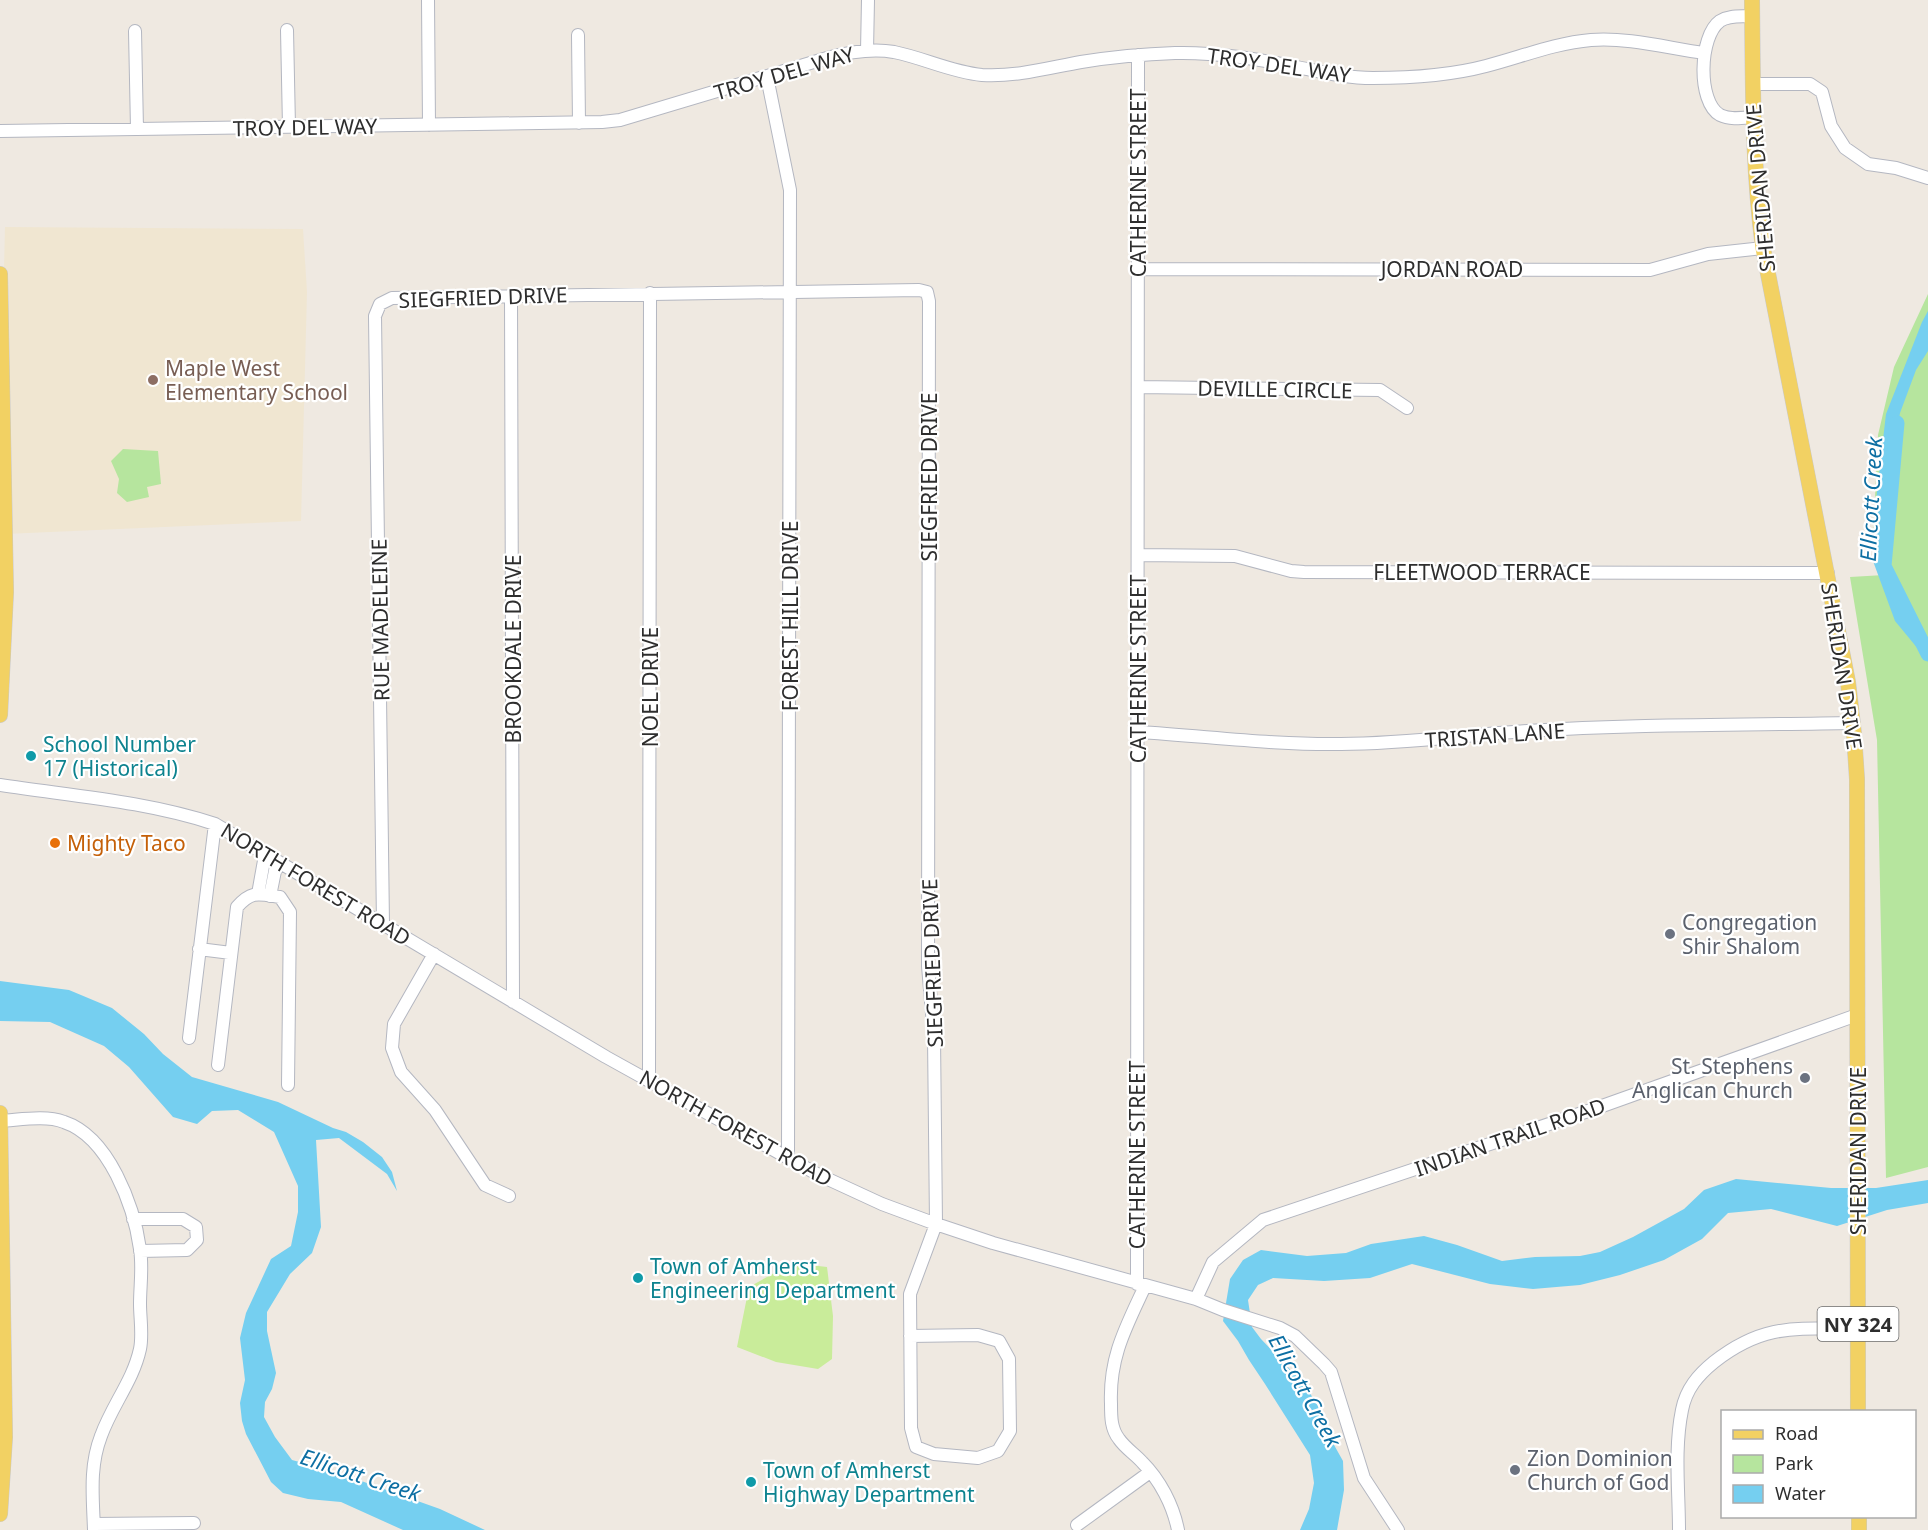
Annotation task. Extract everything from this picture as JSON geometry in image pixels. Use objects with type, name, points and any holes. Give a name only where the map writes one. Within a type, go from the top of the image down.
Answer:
[{"type":"main road","name":"SHERIDAN DRIVE","points":[[1752,0],[1752,117],[1758,211],[1763,248],[1790,393],[1828,573],[1848,682],[1853,723],[1857,779],[1858,1410]]},
{"type":"main road","points":[[0,274],[1,453],[6,592],[0,715]]},
{"type":"main road","points":[[0,1113],[5,1437],[0,1514]]},
{"type":"street","points":[[428,0],[429,125]]},
{"type":"street","points":[[867,51],[868,0]]},
{"type":"street","points":[[1752,16],[1722,19],[1711,33],[1704,53],[1703,73],[1712,106],[1718,114],[1727,118],[1752,117]]},
{"type":"street","points":[[287,30],[289,127]]},
{"type":"street","points":[[135,31],[137,129]]},
{"type":"street","points":[[578,35],[579,123]]},
{"type":"street","name":"TROY DEL WAY","points":[[0,131],[579,123],[620,120],[837,55],[867,51],[895,53],[946,68],[982,75],[1027,73],[1080,62],[1176,53],[1266,61],[1314,71],[1370,78],[1450,74],[1564,44],[1590,40],[1610,39],[1704,53]]},
{"type":"street","name":"CATHERINE STREET","points":[[1138,55],[1141,1285]]},
{"type":"street","name":"FOREST HILL DRIVE","points":[[767,76],[790,190],[788,1158]]},
{"type":"street","points":[[1752,84],[1810,84],[1822,92],[1831,126],[1845,148],[1868,164],[1896,168],[1928,178]]},
{"type":"street","name":"JORDAN ROAD","points":[[1138,269],[1650,270],[1708,254],[1763,248]]},
{"type":"street","name":"SIEGFRIED DRIVE","points":[[375,316],[380,304],[392,298],[650,293],[920,290],[927,292],[929,300],[928,966],[934,1037],[936,1224]]},
{"type":"street","name":"NOEL DRIVE","points":[[649,1081],[650,293]]},
{"type":"street","name":"BROOKDALE DRIVE","points":[[512,295],[513,1002]]},
{"type":"street","name":"RUE MADELEINE","points":[[375,316],[383,924]]},
{"type":"street","name":"DEVILLE CIRCLE","points":[[1138,387],[1380,390],[1407,408]]},
{"type":"street","name":"FLEETWOOD TERRACE","points":[[1138,555],[1235,556],[1291,571],[1304,572],[1828,573]]},
{"type":"street","name":"TRISTAN LANE","points":[[1138,732],[1256,742],[1341,744],[1421,741],[1525,731],[1588,728],[1853,723]]},
{"type":"street","name":"NORTH FOREST ROAD","points":[[0,785],[144,805],[190,815],[215,824],[513,1002],[817,1174],[882,1204],[936,1224],[993,1243],[1196,1299],[1223,1310],[1265,1322],[1295,1336],[1331,1372],[1364,1478],[1398,1530]]},
{"type":"street","points":[[189,1038],[215,824]]},
{"type":"street","points":[[264,895],[265,855]]},
{"type":"street","points":[[264,895],[277,861]]},
{"type":"street","points":[[218,1065],[237,907],[247,896],[279,897],[290,912],[288,1085]]},
{"type":"street","points":[[199,949],[231,953]]},
{"type":"street","points":[[434,954],[394,1024],[392,1048],[401,1072],[435,1110],[485,1185],[509,1196]]},
{"type":"street","name":"INDIAN TRAIL ROAD","points":[[1196,1299],[1213,1262],[1263,1220],[1591,1110],[1857,1015]]},
{"type":"street","points":[[0,1121],[50,1119],[74,1127],[94,1144],[114,1169],[128,1198],[133,1219],[140,1251],[141,1345],[137,1362],[108,1418],[95,1455],[92,1480],[94,1527],[194,1523]]},
{"type":"street","points":[[133,1219],[183,1219],[196,1227],[197,1240],[187,1250],[140,1251]]},
{"type":"street","points":[[910,1336],[978,1335],[999,1341],[1010,1359],[1010,1431],[998,1451],[978,1458],[934,1454],[916,1447],[911,1428],[910,1336],[910,1294],[936,1224]]},
{"type":"street","points":[[1141,1285],[1114,1360],[1110,1382],[1111,1420],[1116,1435],[1150,1472],[1171,1506],[1178,1530]]},
{"type":"street","points":[[1679,1530],[1680,1424],[1686,1396],[1695,1379],[1733,1348],[1756,1336],[1794,1329],[1858,1329]]},
{"type":"street","points":[[1077,1525],[1150,1472]]},
{"type":"shaded area","name":"Maple West Elementary School","points":[[5,227],[303,229],[307,292],[301,521],[5,534],[2,354]]},
{"type":"green space","points":[[1928,294],[1928,1167],[1886,1178],[1877,740],[1850,577],[1884,575],[1873,540],[1878,435],[1894,367]]},
{"type":"green space","points":[[123,449],[158,451],[161,484],[147,487],[149,497],[127,502],[117,493],[119,479],[111,461]]},
{"type":"green space","points":[[792,1263],[827,1267],[833,1316],[832,1359],[818,1369],[776,1362],[737,1347],[749,1287]]},
{"type":"water","points":[[1928,311],[1928,351],[1916,370],[1900,413],[1888,490],[1882,558],[1907,617],[1928,642],[1928,661],[1895,621],[1873,561],[1877,491],[1886,414]]},
{"type":"water","points":[[0,981],[69,990],[112,1008],[192,1077],[278,1102],[346,1132],[382,1157],[392,1172],[397,1191],[387,1174],[339,1138],[316,1140],[321,1227],[312,1253],[290,1274],[267,1312],[267,1331],[276,1373],[272,1389],[265,1402],[264,1417],[292,1460],[336,1472],[440,1509],[485,1530],[403,1530],[341,1502],[308,1499],[283,1493],[271,1482],[246,1434],[242,1421],[240,1403],[245,1380],[240,1338],[246,1313],[271,1259],[291,1246],[298,1212],[298,1186],[274,1132],[238,1110],[212,1111],[197,1124],[173,1117],[129,1067],[104,1046],[50,1022],[0,1021]]},
{"type":"water","points":[[1736,1179],[1831,1188],[1876,1188],[1928,1180],[1928,1203],[1887,1210],[1837,1226],[1771,1209],[1728,1213],[1702,1239],[1664,1260],[1620,1275],[1580,1285],[1533,1289],[1490,1284],[1412,1264],[1370,1278],[1324,1281],[1273,1278],[1258,1285],[1248,1300],[1252,1327],[1305,1385],[1319,1408],[1329,1436],[1343,1461],[1344,1490],[1337,1530],[1300,1530],[1309,1509],[1314,1483],[1310,1455],[1223,1321],[1230,1279],[1243,1260],[1261,1250],[1307,1256],[1346,1253],[1371,1244],[1424,1236],[1502,1261],[1535,1257],[1580,1256],[1600,1252],[1633,1237],[1684,1209],[1704,1190]]},
{"type":"waterway","name":"Ellicott Creek","points":[[1897,423],[1884,566],[1928,654]]},
{"type":"place","name":"Maple West Elementary School","points":[[153,380]]},
{"type":"place","name":"School Number 17 (Historical)","points":[[31,756]]},
{"type":"place","name":"Mighty Taco","points":[[55,843]]},
{"type":"place","name":"Congregation Shir Shalom","points":[[1670,934]]},
{"type":"place","name":"St. Stephens Anglican Church","points":[[1805,1078]]},
{"type":"place","name":"Town of Amherst Engineering Department","points":[[638,1278]]},
{"type":"place","name":"Zion Dominion Church of God","points":[[1515,1470]]},
{"type":"place","name":"Town of Amherst Highway Department","points":[[751,1482]]}]
